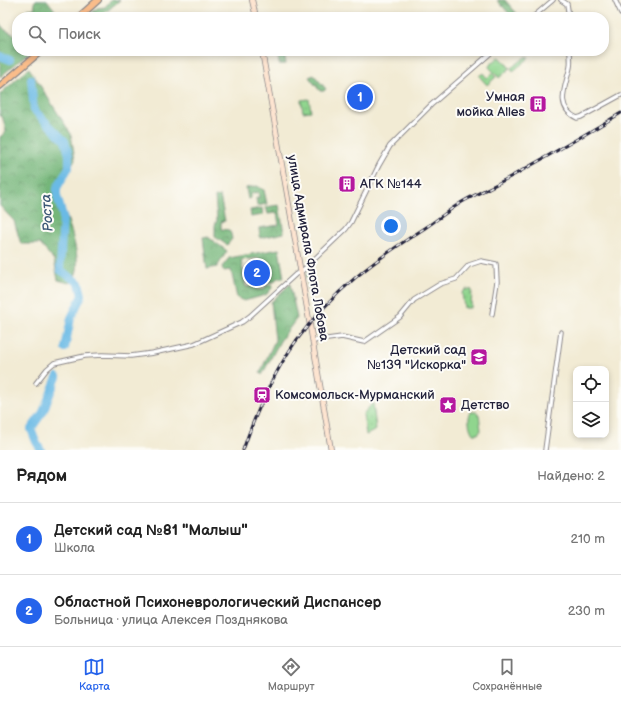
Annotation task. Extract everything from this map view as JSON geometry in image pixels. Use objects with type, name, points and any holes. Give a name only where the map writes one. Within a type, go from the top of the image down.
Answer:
[{"type":"main road","points":[[85,12],[98,0]]},
{"type":"main road","points":[[0,86],[34,56]]},
{"type":"street","points":[[252,0],[255,12]]},
{"type":"street","points":[[539,12],[553,0]]},
{"type":"street","points":[[561,0],[567,4],[569,12]]},
{"type":"street","points":[[615,0],[621,13]]},
{"type":"street","name":"улица Адмирала Флота Лобова","points":[[263,56],[313,341],[330,450]]},
{"type":"street","points":[[36,382],[54,363],[86,356],[102,355],[125,357],[153,353],[194,344],[242,322],[296,274],[301,272],[346,229],[351,222],[381,160],[390,146],[431,106],[487,56]]},
{"type":"street","points":[[570,56],[570,65],[562,98],[565,107],[572,116],[577,118],[581,117],[621,95]]},
{"type":"street","points":[[313,341],[342,337],[364,342],[400,317],[414,300],[440,284],[456,279],[469,265],[481,261],[496,264],[497,282],[492,314]]},
{"type":"street","points":[[545,450],[561,332]]},
{"type":"green space","points":[[36,0],[47,0],[56,12],[28,12],[28,9],[35,8],[34,2]]},
{"type":"green space","points":[[111,0],[120,0],[106,12],[93,12],[97,8],[105,7]]},
{"type":"green space","points":[[497,0],[505,0],[516,12],[508,12]]},
{"type":"green space","points":[[0,24],[5,30],[12,34],[12,56],[25,56],[0,77]]},
{"type":"green space","points":[[278,56],[285,56],[286,64],[279,64]]},
{"type":"green space","points":[[499,57],[510,68],[499,78],[489,66]]},
{"type":"green space","points":[[526,57],[529,58],[513,71],[511,68]]},
{"type":"green space","points":[[29,68],[71,134],[75,160],[58,190],[71,230],[76,252],[77,272],[69,283],[58,280],[54,260],[40,244],[21,244],[14,221],[0,206],[0,137],[6,132],[3,119],[0,115],[0,94]]},
{"type":"green space","points":[[483,73],[487,78],[492,73],[496,77],[487,85],[479,76]]},
{"type":"green space","points":[[314,75],[326,89],[324,91],[320,91],[309,77]]},
{"type":"green space","points":[[309,99],[311,111],[303,112],[301,100]]},
{"type":"green space","points":[[257,186],[264,190],[267,204],[257,206],[256,198],[259,198],[258,192],[251,194],[251,198],[248,199],[246,188]]},
{"type":"green space","points":[[220,196],[225,221],[221,222],[221,229],[229,230],[232,239],[227,245],[215,237],[215,225],[217,220],[215,197]]},
{"type":"green space","points":[[279,205],[284,233],[260,238],[259,228],[279,225],[277,213],[268,214],[266,207]]},
{"type":"green space","points":[[262,208],[263,215],[251,217],[250,210]]},
{"type":"green space","points":[[208,237],[227,251],[217,267],[207,269],[203,238]]},
{"type":"green space","points":[[279,249],[284,278],[277,278],[274,282],[268,282],[265,285],[266,268],[262,268],[260,258],[241,260],[246,287],[254,286],[257,290],[264,289],[266,286],[272,284],[272,288],[266,295],[244,301],[237,298],[231,270],[223,271],[222,267],[229,258]]},
{"type":"green space","points":[[310,272],[313,290],[310,295],[306,274]]},
{"type":"green space","points":[[290,284],[297,318],[280,341],[262,375],[260,373],[275,340],[271,302]]},
{"type":"green space","points":[[466,289],[472,290],[471,308],[464,308],[462,293]]},
{"type":"green space","points":[[373,403],[376,430],[366,435],[363,414]]},
{"type":"green space","points":[[471,412],[477,412],[479,415],[481,430],[478,434],[473,434],[470,429],[469,420]]},
{"type":"waterway","name":"Роста","points":[[0,56],[10,60]]},
{"type":"waterway","name":"Роста","points":[[31,79],[34,110],[65,141],[69,155],[69,167],[57,188],[57,196],[63,216],[60,270],[79,283],[82,295],[71,318],[65,348]]},
{"type":"waterway","name":"Роста","points":[[41,450],[31,429],[43,412],[57,377]]},
{"type":"railway","points":[[243,450],[266,394],[280,367],[296,341],[310,323],[339,292],[371,265],[452,208],[514,175],[621,113]]},
{"type":"place","name":"Детский сад №81 \"Малыш\"","points":[[360,97]]},
{"type":"place","name":"Умная мойка Alles","points":[[538,104]]},
{"type":"place","name":"АГК №144","points":[[347,184]]},
{"type":"place","name":"Областной Психоневрологический Диспансер","points":[[257,273]]},
{"type":"place","name":"Детский сад №139 \"Искорка\"","points":[[479,357]]},
{"type":"place","name":"Комсомольск-Мурманский","points":[[262,395]]},
{"type":"place","name":"Детство","points":[[448,405]]}]
